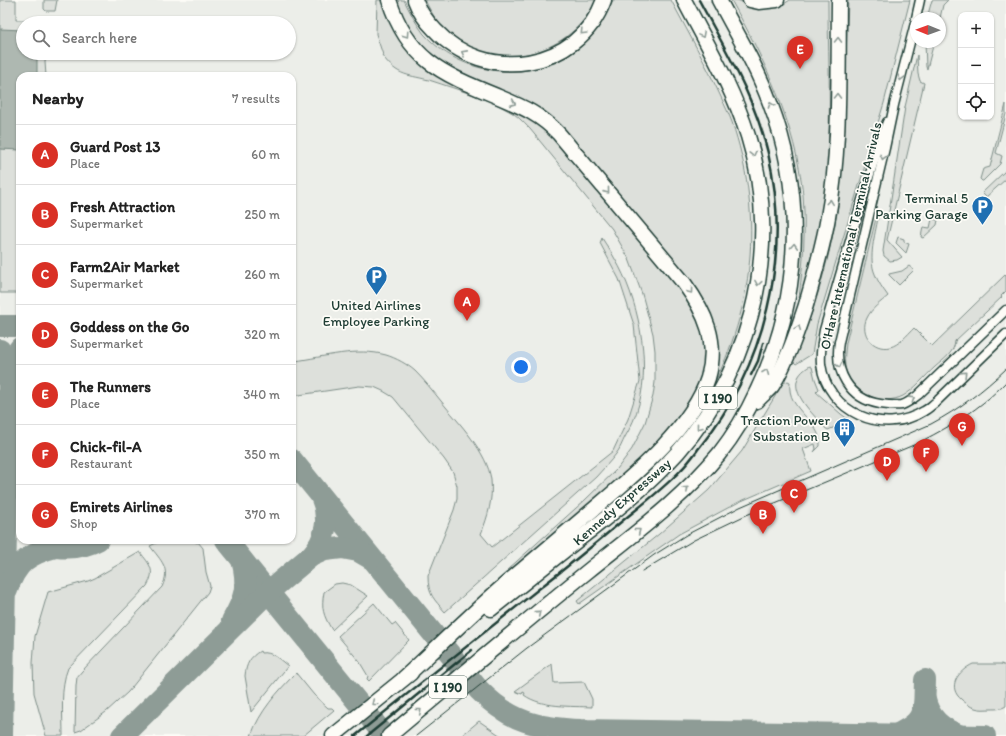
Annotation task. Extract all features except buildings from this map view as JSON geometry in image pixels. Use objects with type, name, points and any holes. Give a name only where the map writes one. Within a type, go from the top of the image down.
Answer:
[{"type":"highway","points":[[389,0],[400,27],[423,58],[456,79],[527,109],[548,122],[690,292],[702,310],[709,331],[712,351],[708,377],[697,403],[676,432],[644,466],[508,582],[404,678]]},
{"type":"highway","points":[[415,0],[427,22],[444,40],[466,54],[486,61],[510,64],[532,63],[550,57],[569,45],[583,33],[595,19],[604,0]]},
{"type":"highway","name":"Kennedy Expressway","points":[[333,736],[612,512],[662,470],[679,452],[702,423],[718,397],[735,364],[751,318],[760,269],[762,227],[759,184],[749,138],[738,108],[718,64],[684,0]]},
{"type":"highway","name":"I 190","points":[[389,736],[589,570],[658,516],[686,490],[720,452],[749,408],[772,355],[786,312],[793,255],[793,204],[783,144],[770,104],[756,69],[719,0]]},
{"type":"highway","points":[[750,0],[759,2],[777,0]]},
{"type":"highway","points":[[749,408],[771,387],[781,368],[800,323],[821,255],[829,216],[835,168],[839,0]]},
{"type":"street","points":[[918,12],[920,0]]},
{"type":"street","points":[[918,12],[923,0]]},
{"type":"street","points":[[910,43],[894,105],[878,145],[836,286],[822,343],[821,364],[824,376],[833,396],[859,416],[870,420],[892,422],[913,416],[924,411],[936,402],[1006,334]]},
{"type":"street","name":"O'Hare International Terminal Arrivals","points":[[894,105],[839,342],[839,369],[844,380],[854,392],[868,400],[892,406],[903,404],[918,395],[1006,310]]},
{"type":"shaded area","points":[[0,0],[1006,0],[1006,736],[0,736]]},
{"type":"shaded area","points":[[0,0],[16,0],[16,60],[45,60],[46,72],[16,72],[16,293],[0,293]]},
{"type":"shaded area","points":[[44,0],[57,0],[55,11],[46,11],[44,9]]},
{"type":"shaded area","points":[[377,0],[384,0],[399,37],[529,116],[549,130],[688,298],[703,330],[706,351],[703,374],[689,404],[650,451],[621,478],[509,572],[507,570],[617,469],[632,449],[645,423],[653,396],[655,382],[655,351],[653,334],[642,294],[629,259],[612,229],[530,129],[515,115],[500,106],[471,94],[432,81],[404,74],[393,68],[382,55],[376,34]]},
{"type":"shaded area","points":[[394,0],[404,0],[413,18],[424,34],[442,50],[462,61],[484,69],[506,71],[529,70],[551,64],[571,54],[593,35],[613,0],[671,0],[709,72],[731,119],[742,155],[748,188],[751,221],[750,254],[746,286],[739,319],[729,351],[715,382],[712,381],[715,337],[571,139],[446,68],[414,40]]},
{"type":"shaded area","points":[[425,0],[596,0],[585,18],[570,33],[553,45],[534,52],[514,56],[493,55],[473,49],[454,38],[437,21]]},
{"type":"shaded area","points":[[731,0],[737,0],[745,3],[776,5],[784,4],[790,0],[828,0],[829,126],[827,176],[820,226],[802,299],[799,298],[804,247],[804,208],[794,144],[767,70]]},
{"type":"shaded area","points":[[848,0],[910,0],[884,103],[817,324],[812,354],[796,364],[793,361],[801,343],[820,288],[837,213],[843,154]]},
{"type":"shaded area","points":[[932,0],[948,0],[943,5],[941,12],[929,12]]},
{"type":"shaded area","points":[[0,29],[16,30],[16,60],[37,60],[37,72],[16,72],[16,150],[0,149]]},
{"type":"shaded area","points":[[925,48],[932,48],[927,69]]},
{"type":"shaded area","points":[[917,55],[918,74],[920,81],[924,83],[887,240],[902,257],[897,260],[890,261],[884,256],[883,251],[905,107]]},
{"type":"shaded area","points":[[1006,104],[1006,114],[996,153],[1002,156],[1000,164],[982,181],[980,179],[983,169],[990,167]]},
{"type":"shaded area","points":[[1005,171],[1006,179],[986,197],[982,193]]},
{"type":"shaded area","points":[[876,218],[878,218],[872,254],[873,268],[882,288],[888,296],[871,312],[865,324],[866,335],[873,344],[884,348],[893,346],[914,328],[932,346],[1006,274],[1006,291],[1001,296],[1002,297],[955,341],[953,349],[948,356],[903,396],[887,400],[870,396],[863,393],[856,387],[847,373],[845,362],[846,343]]},
{"type":"shaded area","points":[[932,219],[938,220],[937,225],[923,238],[921,237],[923,227],[930,228]]},
{"type":"shaded area","points":[[898,237],[904,239],[904,242],[909,244],[906,253],[896,243]]},
{"type":"shaded area","points":[[602,238],[623,275],[636,310],[640,330],[644,368],[639,404],[633,421],[617,452],[596,477],[445,612],[430,592],[428,576],[457,499],[457,486],[453,472],[393,397],[383,391],[374,387],[359,386],[296,395],[296,361],[352,352],[364,352],[386,355],[405,364],[415,371],[464,428],[484,459],[489,470],[491,480],[491,501],[481,534],[492,547],[613,451],[628,419],[640,381],[634,325],[619,279],[600,243]]},
{"type":"shaded area","points":[[909,266],[914,270],[899,285],[889,275],[902,271]]},
{"type":"shaded area","points":[[810,366],[812,367],[819,389],[816,392],[852,422],[847,422],[828,430],[806,406],[797,389],[797,381],[801,373]]},
{"type":"shaded area","points":[[788,381],[790,382],[790,392],[793,401],[816,429],[819,437],[820,446],[814,452],[816,449],[815,444],[803,449],[811,471],[739,502],[679,534],[579,604],[577,601],[659,534],[709,490],[742,451],[783,383]]},
{"type":"shaded area","points":[[154,544],[200,544],[203,548],[206,572],[210,586],[208,592],[128,692],[106,712],[81,730],[75,732],[77,677],[162,587],[165,580],[164,565],[150,546]]},
{"type":"shaded area","points":[[140,552],[151,568],[151,576],[147,586],[68,668],[65,676],[63,692],[63,736],[46,736],[34,693],[33,663],[35,636],[48,592],[95,578]]},
{"type":"shaded area","points":[[342,583],[351,585],[368,596],[332,630],[324,611],[324,592],[335,584]]},
{"type":"shaded area","points":[[374,603],[392,625],[395,623],[409,640],[369,681],[367,679],[368,676],[359,661],[338,636]]},
{"type":"shaded area","points":[[260,651],[261,653],[269,653],[288,666],[251,712],[245,676],[251,658]]},
{"type":"shaded area","points":[[552,664],[554,683],[584,682],[592,699],[592,707],[548,704],[531,699],[524,695],[525,693],[523,692],[522,694],[515,691]]},
{"type":"shaded area","points":[[973,664],[1001,664],[1006,666],[1006,706],[997,709],[977,709],[968,705],[957,695],[954,685],[956,680],[963,671]]},
{"type":"shaded area","points":[[296,673],[314,695],[328,708],[332,708],[334,710],[303,736],[251,736],[254,727],[264,710]]},
{"type":"shaded area","points":[[479,721],[501,736],[461,736]]},
{"type":"taxiway","points":[[0,326],[16,326]]},
{"type":"taxiway","points":[[0,350],[9,376],[2,736]]},
{"type":"taxiway","points":[[9,376],[16,354]]},
{"type":"taxiway","points":[[296,465],[479,690],[502,709],[526,721],[538,725],[581,730],[985,736]]},
{"type":"taxiway","points":[[311,556],[324,535],[326,520],[324,504],[321,496]]},
{"type":"taxiway","points":[[42,544],[63,548],[84,546],[89,544]]},
{"type":"taxiway","points":[[229,544],[385,736]]},
{"type":"taxiway","points":[[7,590],[14,573],[24,561],[37,553],[55,547]]},
{"type":"taxiway","points":[[122,736],[268,592],[311,556],[325,550],[342,548],[358,551],[370,558]]},
{"type":"taxiway","points":[[232,621],[243,599],[245,577],[242,560]]},
{"type":"taxiway","points":[[924,715],[925,680]]},
{"type":"taxiway","points":[[896,735],[908,729],[916,722],[922,713],[925,700],[930,712],[937,722],[947,730],[959,735]]},
{"type":"tram line","points":[[416,736],[527,648],[654,555],[686,535],[740,507],[931,424],[970,399],[989,385],[1006,369]]},
{"type":"tram line","points":[[642,571],[694,540],[744,516],[916,444],[967,415],[989,398],[1006,382]]},
{"type":"railway","points":[[355,736],[574,561],[667,484],[686,465],[699,448],[722,416],[741,382],[756,346],[767,309],[774,270],[777,231],[775,192],[768,153],[755,113],[729,55],[699,0]]},
{"type":"railway","points":[[751,375],[758,361],[763,343]]},
{"type":"railway","points":[[367,736],[472,650]]},
{"type":"place","name":"The Runners","points":[[800,69]]},
{"type":"place","name":"Terminal 5 Parking Garage","points":[[983,226]]},
{"type":"place","name":"United Airlines Employee Parking","points":[[376,296]]},
{"type":"place","name":"Guard Post 13","points":[[467,321]]},
{"type":"place","name":"Emirets Airlines","points":[[962,446]]},
{"type":"place","name":"Traction Power Substation B","points":[[845,448]]},
{"type":"place","name":"Chick-fil-A","points":[[926,472]]},
{"type":"place","name":"Goddess on the Go","points":[[887,481]]},
{"type":"place","name":"Farm2Air Market","points":[[794,513]]},
{"type":"place","name":"Fresh Attraction","points":[[763,534]]}]
